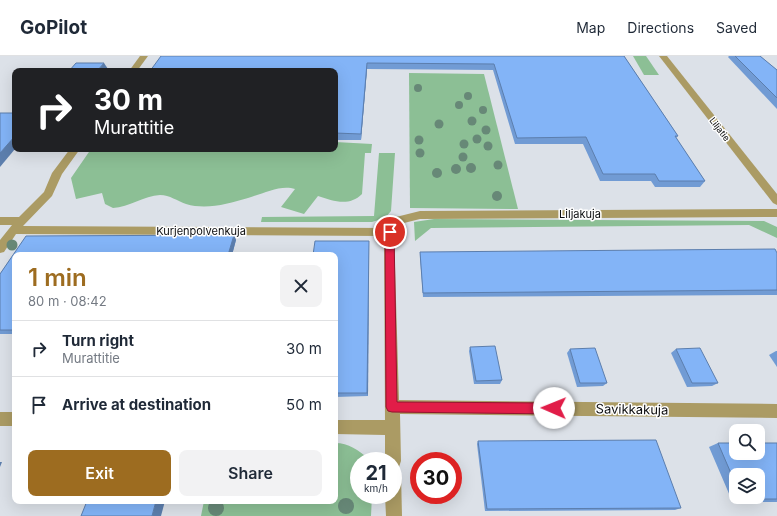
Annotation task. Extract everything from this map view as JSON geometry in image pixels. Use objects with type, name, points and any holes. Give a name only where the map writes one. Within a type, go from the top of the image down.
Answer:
[{"type":"street","points":[[135,68],[144,56]]},
{"type":"street","name":"Liljatie","points":[[664,56],[777,201]]},
{"type":"street","points":[[0,249],[13,230],[48,194],[57,173],[73,152]]},
{"type":"street","name":"Liljakuja","points":[[390,232],[400,220],[420,215],[777,213]]},
{"type":"street","points":[[0,222],[22,221]]},
{"type":"street","name":"Kurjenpolvenkuja","points":[[13,230],[390,232]]},
{"type":"street","points":[[390,232],[393,452]]},
{"type":"street","name":"Savikkakuja","points":[[392,407],[777,411]]},
{"type":"street","points":[[0,419],[12,419]]},
{"type":"street","points":[[338,427],[392,428]]},
{"type":"street","points":[[394,504],[394,516]]},
{"type":"green space","points":[[633,56],[646,56],[659,75],[644,75]]},
{"type":"green space","points":[[409,73],[484,74],[518,209],[410,208]]},
{"type":"green space","points":[[338,142],[372,144],[371,153],[365,153],[362,194],[357,198],[346,202],[335,201],[318,196],[304,214],[281,207],[295,189],[290,188],[272,190],[217,206],[194,206],[167,196],[160,195],[148,197],[125,206],[113,208],[105,204],[102,193],[76,199],[71,178],[89,152],[338,152]]},
{"type":"green space","points":[[379,153],[395,153],[391,211],[385,218],[372,222],[261,222],[262,217],[374,216]]},
{"type":"green space","points":[[434,219],[764,221],[777,227],[777,238],[749,225],[431,228],[415,241],[414,222]]},
{"type":"green space","points":[[338,443],[340,443],[359,452],[350,452],[350,504],[372,504],[371,516],[201,516],[203,504],[338,504]]},
{"type":"building","points":[[161,56],[624,56],[678,136],[675,136],[705,181],[659,181],[655,174],[603,174],[586,137],[517,138],[494,64],[367,63],[361,134],[338,133],[338,68],[152,68]]},
{"type":"building","points":[[735,56],[760,56],[777,70],[777,98]]},
{"type":"building","points":[[76,63],[104,63],[100,68],[72,68]]},
{"type":"building","points":[[0,113],[12,113],[12,139],[0,153]]},
{"type":"building","points":[[234,235],[229,252],[15,252],[26,236]]},
{"type":"building","points":[[315,241],[369,241],[367,393],[338,393],[338,252],[313,252]]},
{"type":"building","points":[[775,249],[777,253],[777,290],[423,293],[420,252]]},
{"type":"building","points":[[12,256],[12,330],[0,330],[0,274]]},
{"type":"building","points":[[495,346],[502,380],[476,381],[470,347]]},
{"type":"building","points":[[595,348],[607,383],[580,383],[570,349]]},
{"type":"building","points":[[700,348],[718,383],[692,383],[676,349]]},
{"type":"building","points":[[656,440],[681,508],[487,509],[478,441]]},
{"type":"building","points":[[718,443],[729,443],[729,460],[765,460],[765,443],[777,443],[777,499],[765,499],[765,468],[729,469]]},
{"type":"building","points":[[86,504],[155,504],[152,516],[81,516]]},
{"type":"route","points":[[390,232],[392,407],[554,408]]}]
